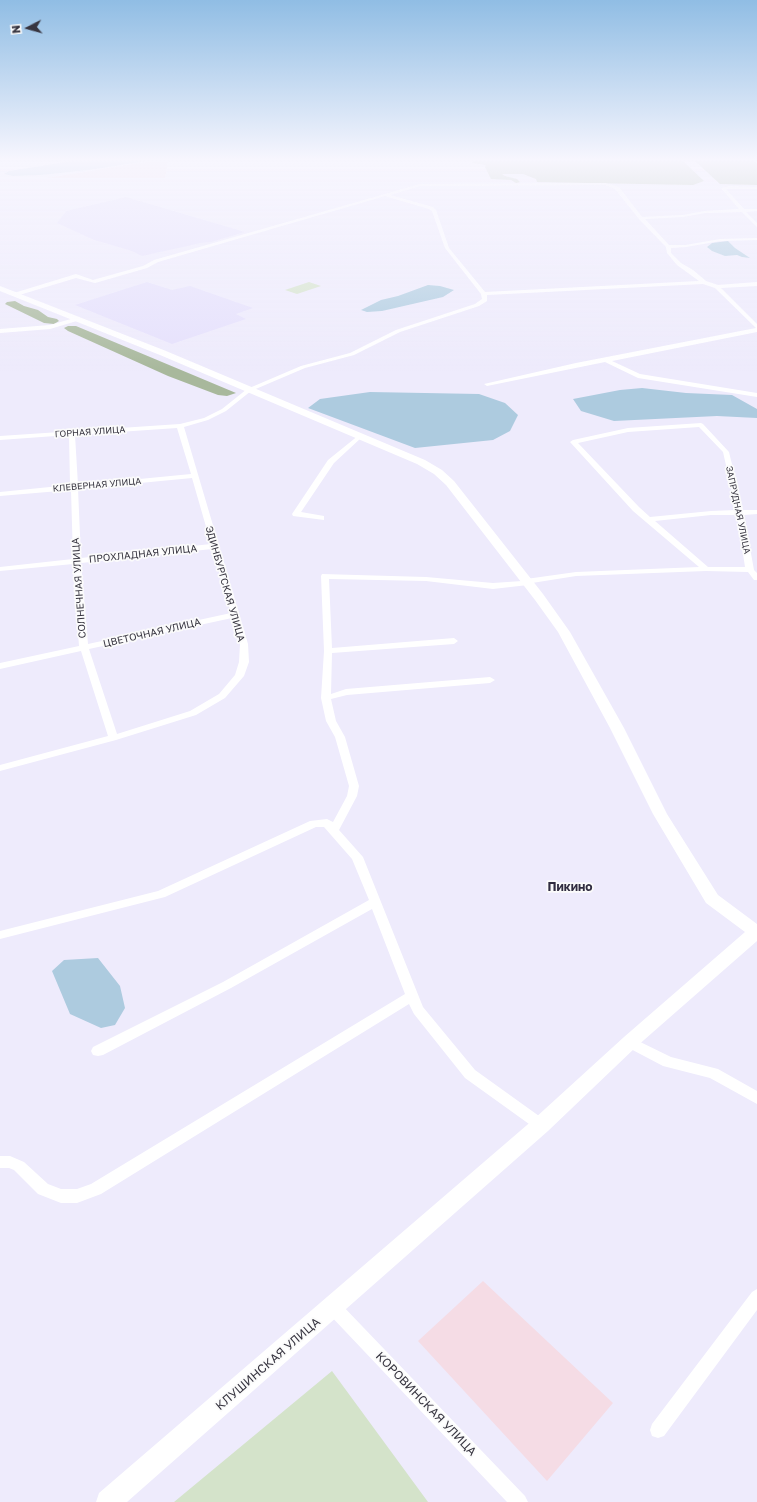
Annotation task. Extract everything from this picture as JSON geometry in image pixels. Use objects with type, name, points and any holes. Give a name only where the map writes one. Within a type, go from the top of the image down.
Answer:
[{"type":"street","points":[[16,294],[76,276],[93,282],[145,267],[156,261],[262,231]]},
{"type":"street","points":[[441,231],[447,248],[484,294],[704,282]]},
{"type":"street","points":[[653,231],[668,247],[669,253],[679,264],[691,271],[704,282],[717,287],[757,284]]},
{"type":"street","points":[[668,247],[686,246],[720,240],[757,239]]},
{"type":"street","points":[[717,287],[757,329]]},
{"type":"street","points":[[0,288],[421,462],[438,472],[450,483],[564,632],[617,728],[660,814],[712,899],[756,932]]},
{"type":"street","name":"ГОРНАЯ УЛИЦА","points":[[0,438],[180,426],[213,417],[249,390],[303,367],[352,354],[398,331],[477,305],[485,300],[484,294]]},
{"type":"street","points":[[0,331],[50,327],[78,319]]},
{"type":"street","points":[[487,384],[757,329]]},
{"type":"street","points":[[606,360],[631,374],[638,376],[757,395]]},
{"type":"street","name":"ЗАПРУДНАЯ УЛИЦА","points":[[648,520],[573,442],[628,430],[701,425],[726,452],[740,512],[750,570]]},
{"type":"street","name":"ЭДИНБУРГСКАЯ УЛИЦА","points":[[0,768],[113,738],[193,713],[222,696],[239,676],[244,662],[244,644],[234,615],[180,426]]},
{"type":"street","name":"СОЛНЕЧНАЯ УЛИЦА","points":[[72,434],[77,562],[84,648],[113,738]]},
{"type":"street","points":[[321,518],[296,514],[331,462],[359,437]]},
{"type":"street","name":"КЛЕВЕРНАЯ УЛИЦА","points":[[0,494],[194,476]]},
{"type":"street","points":[[648,520],[740,512],[757,512]]},
{"type":"street","points":[[648,520],[706,569]]},
{"type":"street","name":"ПРОХЛАДНАЯ УЛИЦА","points":[[0,569],[77,562],[214,546]]},
{"type":"street","points":[[334,830],[352,796],[354,786],[340,737],[331,721],[326,698],[328,651],[324,576],[426,580],[493,586],[576,574],[706,569],[750,570],[757,578]]},
{"type":"street","name":"ЦВЕТОЧНАЯ УЛИЦА","points":[[0,666],[234,615]]},
{"type":"street","points":[[328,651],[454,641]]},
{"type":"street","points":[[326,698],[346,692],[490,680]]},
{"type":"street","points":[[0,935],[160,894],[314,824],[327,823],[357,857],[418,1010],[470,1074],[541,1125]]},
{"type":"street","points":[[98,1051],[227,985],[374,902]]},
{"type":"street","name":"КЛУШИНСКАЯ УЛИЦА","points":[[108,1502],[541,1125],[630,1042],[756,932]]},
{"type":"street","points":[[0,1162],[10,1162],[19,1166],[43,1189],[61,1196],[77,1196],[96,1189],[412,996]]},
{"type":"street","points":[[630,1042],[668,1062],[713,1073],[757,1098]]},
{"type":"street","points":[[658,1430],[757,1298]]},
{"type":"street","name":"КОРОВИНСКАЯ УЛИЦА","points":[[333,1307],[520,1502]]},
{"type":"shaded area","points":[[75,231],[245,232],[211,242],[142,256],[132,251],[94,240]]},
{"type":"shaded area","points":[[147,282],[172,290],[190,286],[253,308],[236,314],[246,319],[172,344],[75,305]]},
{"type":"shaded area","points":[[483,1281],[613,1403],[547,1481],[418,1341]]},
{"type":"green space","points":[[309,282],[321,286],[297,294],[285,290]]},
{"type":"green space","points":[[15,301],[24,306],[38,310],[48,317],[59,321],[54,324],[44,323],[5,304],[7,302]]},
{"type":"green space","points":[[68,326],[76,326],[236,393],[227,396],[218,395],[168,376],[64,328]]},
{"type":"green space","points":[[332,1371],[428,1502],[174,1502]]},
{"type":"water","points":[[728,241],[735,248],[750,258],[737,255],[725,256],[712,251],[707,247],[712,243]]},
{"type":"water","points":[[428,285],[440,286],[454,290],[443,297],[382,311],[367,312],[361,310],[381,300],[398,296]]},
{"type":"water","points":[[642,388],[686,393],[732,395],[757,409],[757,418],[717,416],[614,421],[581,411],[573,399],[620,390]]},
{"type":"water","points":[[370,392],[479,394],[505,403],[518,415],[510,431],[493,440],[415,448],[308,408],[320,399]]},
{"type":"water","points":[[98,958],[120,986],[125,1008],[115,1025],[101,1028],[70,1014],[52,971],[64,960]]},
{"type":"district","name":"Пикино","points":[[570,887]]}]
